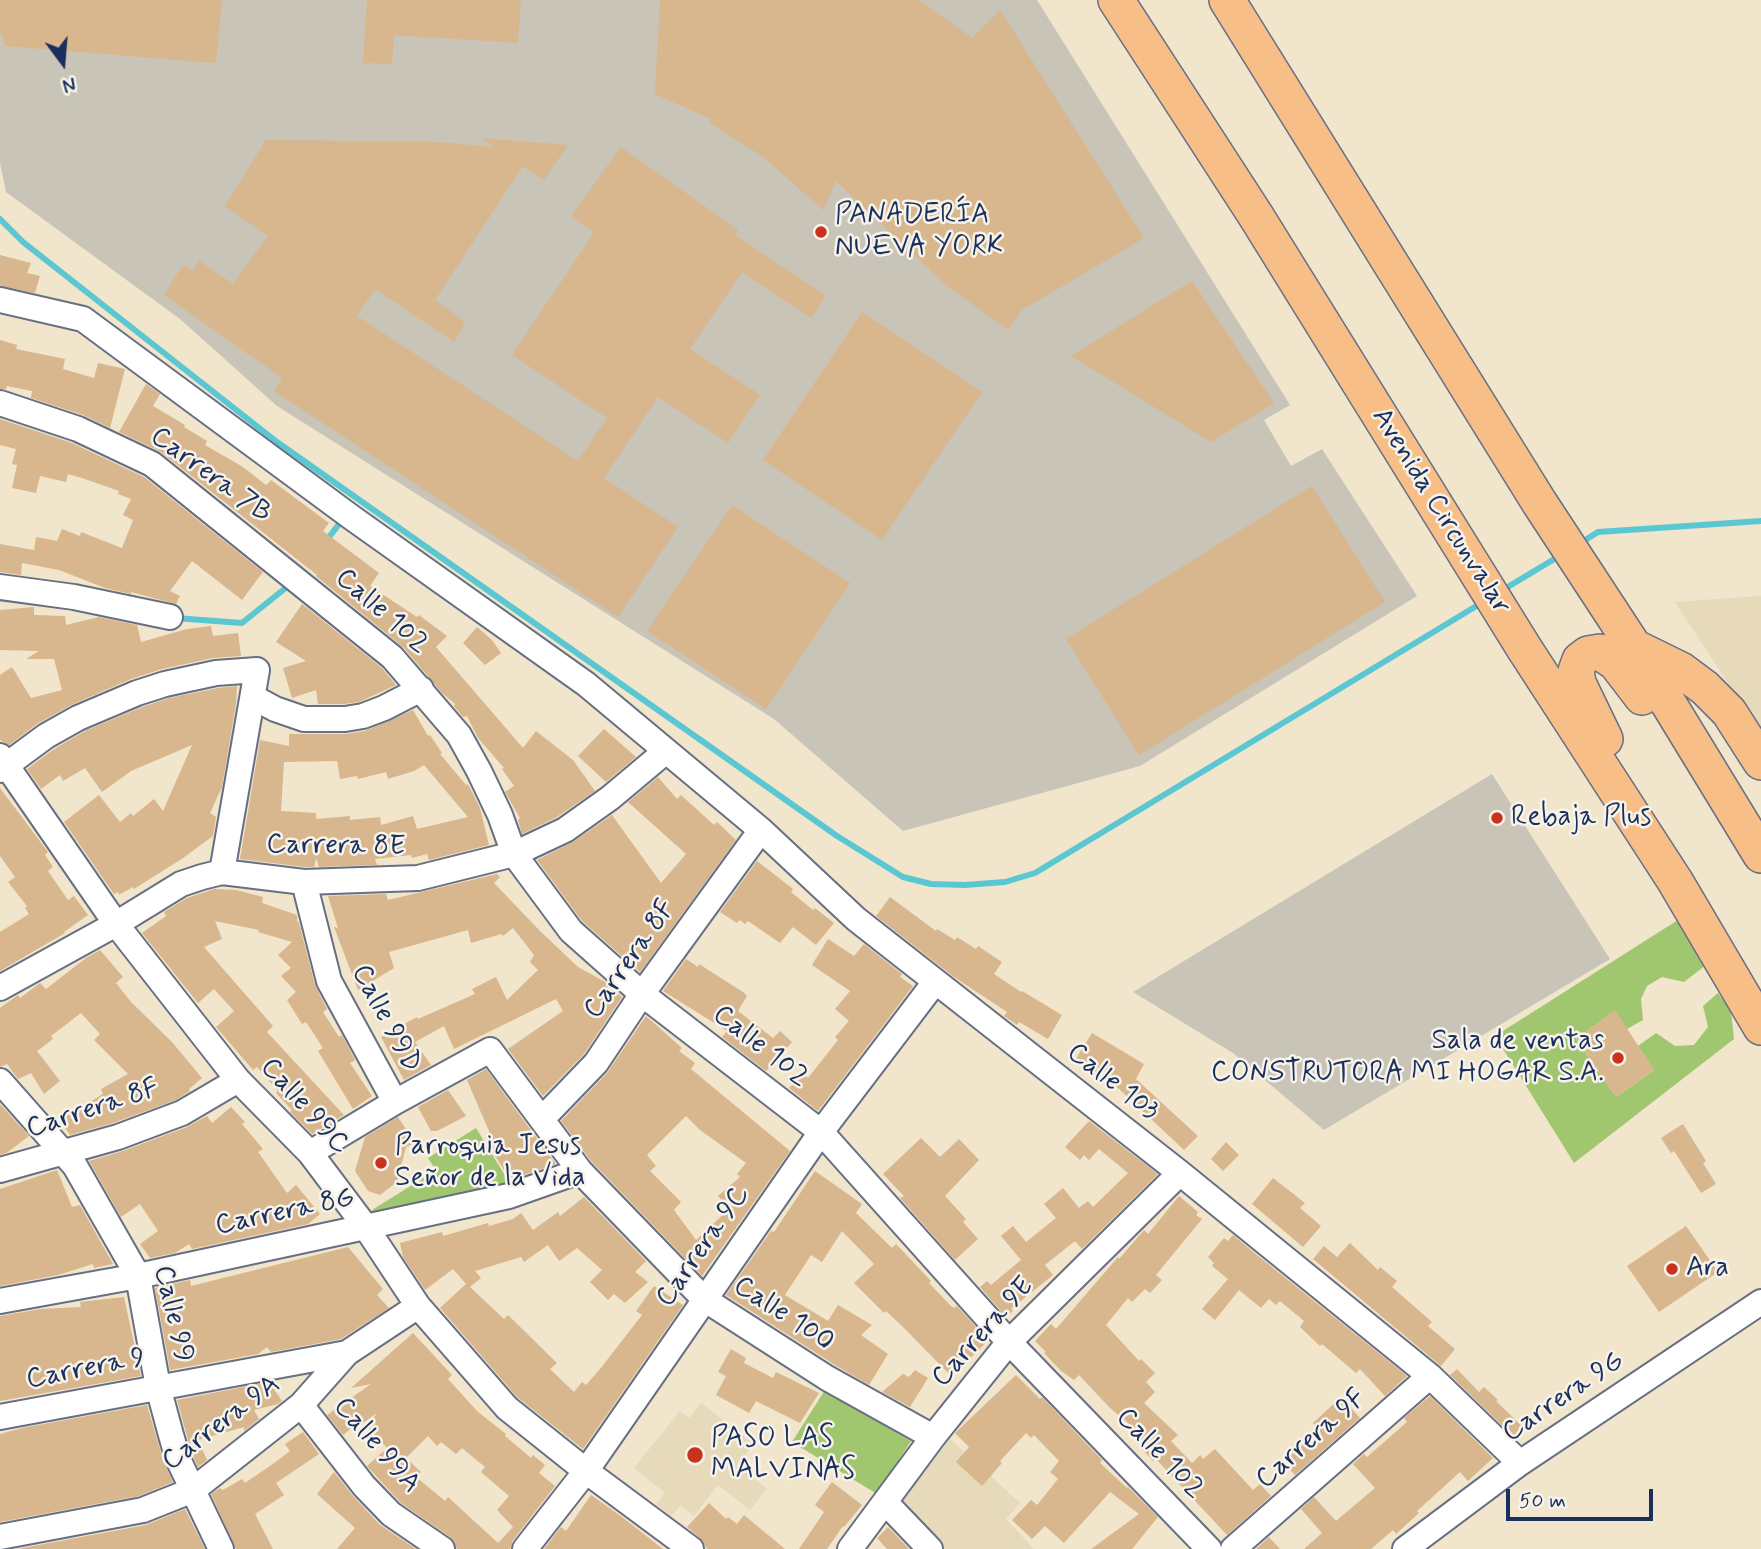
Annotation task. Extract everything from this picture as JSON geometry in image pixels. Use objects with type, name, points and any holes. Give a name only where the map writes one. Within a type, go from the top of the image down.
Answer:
[{"type":"highway","name":"Avenida Circunvalar","points":[[1116,0],[1256,216],[1524,648],[1675,881],[1761,1027]]},
{"type":"highway","points":[[1227,0],[1539,502],[1634,647],[1758,850]]},
{"type":"highway","points":[[1634,647],[1681,670],[1705,688],[1729,712],[1761,762]]},
{"type":"highway","points":[[1675,881],[1578,684],[1576,671],[1580,660],[1588,654],[1600,652],[1616,663],[1758,850]]},
{"type":"street","name":"Calle 103","points":[[0,300],[83,318],[348,514],[586,684],[761,830],[856,919],[1180,1173],[1430,1376],[1520,1463]]},
{"type":"street","name":"Carrera 7B","points":[[0,403],[78,429],[152,464],[296,578]]},
{"type":"street","name":"Calle 102","points":[[296,578],[392,657],[458,735],[500,814],[514,854],[571,931],[642,994],[821,1132],[1009,1342],[1209,1549]]},
{"type":"street","points":[[0,587],[74,597],[170,617]]},
{"type":"street","points":[[2,763],[78,718],[137,692],[216,673],[257,670],[222,872]]},
{"type":"street","points":[[253,697],[275,709],[304,719],[345,719],[384,708],[421,689]]},
{"type":"street","name":"Carrera 8E","points":[[0,988],[116,924],[181,884],[222,872],[304,882],[418,878],[514,854],[565,830],[610,798],[666,751]]},
{"type":"street","name":"Calle 99C","points":[[2,763],[116,924],[238,1080],[310,1153],[365,1226],[418,1306],[507,1408],[691,1549]]},
{"type":"street","name":"Carrera 8F","points":[[543,1118],[596,1063],[642,994],[761,830]]},
{"type":"street","name":"Calle 99D","points":[[304,882],[329,981],[395,1102]]},
{"type":"street","name":"Carrera 9C","points":[[525,1549],[586,1471],[821,1132],[935,982]]},
{"type":"street","name":"Calle 100","points":[[395,1102],[490,1050],[580,1171],[704,1299],[827,1378],[933,1437]]},
{"type":"street","name":"Calle 99","points":[[0,1080],[83,1177],[138,1276],[158,1387],[178,1459],[221,1549]]},
{"type":"street","name":"Carrera 8F","points":[[0,1170],[118,1137],[182,1113],[238,1080]]},
{"type":"street","points":[[310,1153],[395,1102]]},
{"type":"street","name":"Carrera 8G","points":[[0,1301],[138,1276],[509,1196],[580,1171]]},
{"type":"street","name":"Carrera 9E","points":[[850,1549],[933,1437],[1009,1342],[1180,1173]]},
{"type":"street","name":"Carrera 9G","points":[[1405,1549],[1520,1463],[1761,1302]]},
{"type":"street","name":"Carrera 9","points":[[0,1416],[347,1353],[418,1306]]},
{"type":"street","name":"Carrera 9A","points":[[0,1537],[143,1510],[193,1490],[307,1397],[347,1353]]},
{"type":"street","name":"Carrera 9A","points":[[300,1362],[307,1397]]},
{"type":"street","name":"Carrera 9F","points":[[1233,1549],[1430,1376]]},
{"type":"street","name":"Calle 99A","points":[[307,1397],[364,1486],[391,1514],[442,1549]]},
{"type":"street","points":[[885,1502],[930,1549]]},
{"type":"shaded area","points":[[0,0],[1037,0],[1290,405],[1264,420],[1291,466],[1322,449],[1417,596],[1140,766],[903,831],[774,719],[277,406],[180,319],[6,192],[0,163]]},
{"type":"shaded area","points":[[1761,596],[1761,734],[1675,602]]},
{"type":"shaded area","points":[[1492,774],[1610,959],[1324,1130],[1233,1053],[1133,992]]},
{"type":"shaded area","name":"PASO LAS MALVINAS","points":[[701,1403],[754,1444],[737,1465],[767,1489],[750,1510],[718,1485],[694,1516],[681,1505],[671,1516],[656,1504],[665,1493],[634,1468],[680,1411],[689,1418]]},
{"type":"shaded area","points":[[950,1439],[1020,1503],[1006,1519],[1034,1549],[939,1549],[898,1505]]},
{"type":"green space","points":[[1678,920],[1706,965],[1684,982],[1662,977],[1647,986],[1641,999],[1643,1020],[1627,1029],[1614,1011],[1576,1039],[1616,1097],[1654,1070],[1638,1046],[1656,1033],[1675,1046],[1694,1045],[1708,1027],[1703,1006],[1718,993],[1731,1011],[1734,1039],[1574,1163],[1495,1036]]},
{"type":"green space","points":[[476,1128],[512,1187],[377,1217],[372,1210],[436,1170],[428,1158]]},
{"type":"green space","points":[[825,1390],[911,1441],[877,1494],[792,1442]]},
{"type":"building","points":[[0,0],[222,0],[216,63],[5,46],[0,30]]},
{"type":"building","points":[[367,0],[521,0],[518,43],[394,35],[392,64],[363,63]]},
{"type":"building","points":[[660,0],[919,0],[972,38],[1000,10],[1144,238],[1022,310],[1008,330],[947,286],[836,181],[823,210],[762,156],[709,123],[711,119],[655,94]]},
{"type":"building","points":[[480,138],[568,145],[544,180],[523,166],[435,300],[465,322],[454,342],[375,289],[357,316],[578,461],[607,418],[512,355],[594,233],[571,216],[621,147],[738,230],[735,235],[826,296],[811,318],[742,272],[690,349],[760,395],[728,443],[658,397],[604,478],[678,527],[618,617],[274,391],[282,378],[164,295],[183,265],[193,271],[199,261],[233,284],[268,236],[225,206],[266,140],[437,142],[494,147]]},
{"type":"building","points":[[0,255],[31,263],[27,273],[40,276],[35,293],[0,286]]},
{"type":"building","points":[[1192,281],[1274,403],[1211,442],[1071,356]]},
{"type":"building","points":[[862,312],[982,392],[882,540],[763,460]]},
{"type":"building","points":[[0,340],[17,345],[16,349],[65,359],[63,369],[94,378],[98,363],[125,369],[110,428],[83,415],[31,398],[32,391],[7,386],[6,389],[0,389]]},
{"type":"building","points":[[146,384],[160,394],[153,406],[185,425],[184,427],[207,441],[205,445],[243,467],[266,485],[271,480],[329,523],[323,531],[379,573],[370,586],[417,617],[419,615],[447,636],[436,647],[523,748],[536,731],[573,760],[595,791],[557,817],[522,834],[518,820],[520,818],[505,792],[514,786],[502,769],[504,768],[478,738],[467,716],[463,717],[455,704],[442,693],[403,647],[317,575],[161,452],[119,432]]},
{"type":"building","points":[[0,419],[72,443],[144,477],[263,572],[242,600],[192,561],[170,591],[180,596],[176,604],[105,588],[59,570],[22,563],[21,575],[0,572],[0,544],[34,550],[36,537],[57,541],[62,529],[80,536],[81,532],[122,548],[133,520],[123,515],[131,499],[118,494],[119,491],[68,474],[66,482],[40,476],[36,493],[12,488],[17,465],[12,464],[16,449],[0,445]]},
{"type":"building","points":[[1312,486],[1385,602],[1139,755],[1066,639]]},
{"type":"building","points":[[732,505],[850,583],[766,709],[647,631]]},
{"type":"building","points":[[302,604],[382,668],[396,685],[359,702],[344,704],[318,704],[316,690],[292,698],[283,668],[306,661],[276,642]]},
{"type":"building","points":[[34,607],[34,615],[65,616],[66,625],[99,617],[137,625],[141,642],[187,629],[211,626],[213,636],[238,633],[241,656],[213,658],[131,679],[71,705],[37,724],[9,745],[0,740],[0,675],[12,667],[31,698],[62,690],[54,659],[26,659],[39,651],[0,650],[0,610]]},
{"type":"building","points":[[477,627],[492,640],[501,653],[485,665],[463,643]]},
{"type":"building","points":[[237,686],[222,787],[210,813],[216,817],[213,836],[134,889],[133,887],[119,895],[118,892],[114,894],[64,822],[99,795],[120,822],[131,813],[133,816],[154,799],[163,811],[192,745],[131,771],[102,792],[85,768],[63,781],[60,775],[41,789],[27,769],[85,731],[142,707],[169,698]]},
{"type":"building","points":[[413,710],[428,736],[430,735],[442,753],[440,754],[466,785],[468,784],[480,808],[489,845],[429,860],[427,854],[412,858],[411,855],[375,859],[377,865],[319,867],[316,858],[314,867],[305,867],[240,859],[260,740],[289,746],[289,734],[345,734],[365,731]],"holes":[[[337,761],[340,779],[357,776],[358,779],[386,772],[388,779],[424,765],[468,817],[417,829],[413,816],[381,825],[380,817],[316,819],[316,813],[281,811],[284,762]]]},
{"type":"building","points":[[604,729],[636,757],[606,782],[578,756]]},
{"type":"building","points":[[658,777],[677,799],[681,795],[714,825],[717,822],[736,840],[640,972],[582,921],[537,860],[573,842],[612,815],[661,883],[686,854],[628,802]]},
{"type":"building","points":[[0,788],[48,852],[45,855],[53,867],[48,871],[68,900],[74,896],[88,915],[65,933],[0,971],[0,932],[29,914],[25,908],[27,906],[8,882],[15,877],[0,856]]},
{"type":"building","points":[[757,861],[793,889],[791,892],[813,910],[815,908],[834,923],[816,945],[793,927],[780,943],[748,921],[745,924],[740,920],[737,923],[720,912]]},
{"type":"building","points":[[497,874],[500,877],[494,883],[539,930],[578,967],[607,983],[622,997],[584,1054],[543,1096],[508,1049],[563,1011],[556,999],[454,1049],[444,1026],[415,1042],[431,1065],[404,1080],[381,1037],[417,1017],[418,1019],[475,994],[472,989],[496,977],[507,1000],[538,970],[530,962],[534,955],[513,928],[503,936],[501,934],[471,943],[468,930],[389,952],[394,968],[358,990],[334,927],[338,928],[328,896],[386,894],[388,900]]},
{"type":"building","points":[[214,889],[236,890],[263,897],[262,903],[297,915],[315,985],[327,1009],[323,1012],[339,1037],[342,1035],[355,1060],[350,1063],[372,1096],[353,1109],[318,1051],[323,1048],[306,1022],[302,1024],[287,1000],[296,992],[281,976],[291,968],[278,955],[292,942],[258,932],[259,930],[215,921],[222,939],[204,947],[273,1026],[267,1032],[344,1115],[312,1134],[290,1112],[292,1110],[257,1067],[253,1070],[216,1027],[234,1011],[214,989],[198,1003],[142,933],[166,916],[164,912],[187,898]]},
{"type":"building","points":[[890,897],[936,931],[937,929],[955,940],[957,937],[976,949],[978,946],[1002,962],[994,974],[1062,1015],[1048,1039],[1004,1016],[1007,1012],[954,977],[876,916]]},
{"type":"building","points":[[828,939],[854,956],[864,944],[913,986],[818,1111],[789,1088],[803,1073],[808,1078],[838,1040],[835,1037],[849,1021],[835,1009],[850,991],[812,965]]},
{"type":"building","points":[[100,950],[123,977],[116,983],[131,1002],[172,1042],[202,1078],[190,1091],[176,1100],[70,1135],[60,1120],[103,1094],[101,1089],[128,1074],[94,1040],[100,1034],[81,1013],[51,1036],[53,1039],[37,1051],[60,1081],[44,1094],[31,1073],[18,1079],[7,1064],[0,1067],[0,1008],[18,995],[20,998],[40,983],[46,989]]},
{"type":"building","points":[[686,959],[698,967],[699,964],[743,992],[747,996],[738,1011],[773,1038],[780,1031],[792,1042],[766,1071],[722,1037],[727,1031],[663,991]]},
{"type":"building","name":"Sala de ventas CONSTRUTORA MI HOGAR S.A.","points":[[1615,1010],[1654,1070],[1616,1097],[1576,1039]]},
{"type":"building","points":[[646,1016],[682,1048],[679,1051],[695,1063],[691,1069],[790,1151],[702,1276],[591,1161],[561,1121],[607,1073]],"holes":[[[686,1116],[700,1130],[746,1163],[737,1174],[740,1177],[718,1196],[729,1209],[696,1240],[674,1210],[681,1202],[650,1171],[656,1166],[647,1155]]]},
{"type":"building","points":[[1092,1033],[1144,1064],[1136,1079],[1198,1136],[1184,1150],[1118,1088],[1074,1062]]},
{"type":"building","points":[[486,1069],[556,1164],[510,1180],[486,1141],[492,1138],[467,1080]]},
{"type":"building","points":[[448,1090],[466,1116],[437,1131],[431,1131],[418,1107]]},
{"type":"building","points":[[0,1104],[29,1136],[0,1155]]},
{"type":"building","points":[[231,1107],[263,1149],[258,1152],[287,1193],[296,1185],[320,1214],[308,1224],[192,1249],[189,1244],[175,1253],[150,1258],[140,1244],[158,1231],[140,1204],[121,1217],[89,1161],[187,1127],[207,1116],[212,1123]]},
{"type":"building","points":[[398,1117],[415,1143],[406,1147],[397,1182],[380,1195],[368,1191],[355,1171],[365,1137]]},
{"type":"building","points":[[1089,1121],[1158,1174],[1082,1249],[1075,1241],[1045,1265],[1053,1275],[1011,1309],[1013,1311],[1006,1317],[980,1287],[987,1281],[991,1285],[1021,1260],[1001,1236],[1013,1226],[1026,1242],[1056,1218],[1044,1204],[1063,1188],[1079,1208],[1088,1201],[1093,1207],[1128,1173],[1099,1149],[1089,1160],[1084,1155],[1080,1160],[1065,1147]]},
{"type":"building","points":[[1683,1124],[1706,1161],[1703,1163],[1716,1184],[1701,1193],[1674,1151],[1671,1153],[1661,1138]]},
{"type":"building","points":[[921,1138],[940,1157],[959,1139],[979,1160],[945,1196],[966,1219],[963,1222],[978,1239],[955,1260],[900,1198],[904,1196],[883,1174]]},
{"type":"building","points":[[1226,1142],[1239,1155],[1223,1171],[1211,1159]]},
{"type":"building","points":[[57,1170],[72,1207],[80,1205],[113,1264],[94,1268],[93,1264],[58,1275],[0,1286],[0,1189]]},
{"type":"building","points":[[815,1171],[862,1204],[856,1213],[892,1248],[896,1244],[951,1306],[957,1306],[984,1336],[981,1339],[985,1344],[951,1376],[904,1328],[886,1311],[884,1313],[854,1283],[874,1264],[842,1231],[822,1262],[811,1255],[785,1295],[828,1321],[838,1305],[872,1325],[861,1335],[888,1354],[869,1385],[726,1295],[771,1231],[774,1232]]},
{"type":"building","points":[[1273,1178],[1305,1203],[1300,1208],[1321,1226],[1303,1247],[1252,1204]]},
{"type":"building","points":[[1179,1196],[1198,1212],[1196,1215],[1202,1219],[1156,1275],[1162,1280],[1150,1293],[1145,1289],[1132,1302],[1128,1298],[1106,1325],[1139,1361],[1141,1359],[1155,1373],[1146,1382],[1155,1392],[1144,1403],[1178,1435],[1171,1441],[1192,1463],[1200,1455],[1203,1459],[1215,1449],[1253,1490],[1260,1484],[1271,1496],[1227,1535],[1155,1458],[1153,1461],[1141,1448],[1143,1447],[1129,1432],[1134,1428],[1110,1408],[1079,1375],[1074,1380],[1061,1371],[1035,1341],[1051,1324],[1056,1329],[1118,1257],[1119,1259],[1144,1230],[1148,1234]]},
{"type":"building","points":[[584,1197],[646,1261],[635,1272],[648,1282],[625,1303],[614,1294],[608,1300],[590,1282],[602,1270],[577,1248],[559,1261],[548,1245],[524,1262],[521,1257],[475,1271],[481,1278],[470,1287],[504,1319],[508,1315],[557,1363],[550,1369],[574,1392],[582,1382],[586,1385],[642,1315],[636,1311],[654,1286],[683,1305],[583,1449],[517,1397],[440,1308],[466,1284],[453,1269],[425,1290],[403,1257],[400,1243],[442,1232],[443,1236],[488,1223],[489,1226],[513,1219],[521,1213],[533,1230],[558,1212],[560,1216]]},
{"type":"building","name":"Ara","points":[[1686,1226],[1718,1272],[1659,1312],[1627,1266]]},
{"type":"building","points":[[1233,1235],[1407,1376],[1385,1396],[1360,1369],[1356,1373],[1322,1344],[1320,1346],[1300,1327],[1304,1321],[1280,1301],[1276,1305],[1269,1299],[1261,1308],[1239,1290],[1215,1320],[1202,1309],[1228,1279],[1212,1266],[1214,1263],[1208,1257],[1224,1238],[1228,1241]]},
{"type":"building","points":[[1350,1243],[1378,1270],[1380,1267],[1397,1281],[1392,1287],[1432,1322],[1428,1326],[1455,1349],[1441,1366],[1313,1259],[1324,1246],[1337,1257]]},
{"type":"building","points":[[348,1247],[383,1289],[377,1295],[389,1308],[341,1339],[271,1352],[267,1347],[258,1354],[170,1370],[155,1288],[190,1280],[191,1286]]},
{"type":"building","points":[[124,1297],[141,1376],[0,1401],[0,1316],[41,1309],[81,1307],[80,1302]]},
{"type":"building","points":[[413,1333],[452,1375],[448,1379],[478,1412],[531,1458],[533,1455],[545,1465],[539,1473],[555,1486],[513,1540],[510,1549],[457,1549],[450,1537],[401,1503],[367,1466],[387,1448],[367,1427],[377,1413],[363,1423],[360,1421],[343,1435],[327,1415],[371,1384],[351,1388]],"holes":[[[428,1436],[437,1446],[441,1442],[456,1454],[462,1448],[485,1467],[481,1472],[509,1496],[497,1510],[513,1527],[498,1543],[448,1497],[445,1501],[416,1477],[421,1472],[406,1458]]]},
{"type":"building","points":[[731,1349],[746,1358],[744,1363],[773,1378],[776,1372],[819,1393],[800,1423],[756,1401],[749,1413],[716,1395],[726,1376],[718,1372]]},
{"type":"building","points":[[1457,1369],[1479,1392],[1484,1387],[1525,1429],[1515,1438],[1450,1375]]},
{"type":"building","points":[[915,1370],[928,1378],[910,1407],[882,1392],[903,1374],[909,1377]]},
{"type":"building","points":[[1016,1375],[1040,1399],[1042,1397],[1102,1460],[1100,1463],[1158,1517],[1132,1549],[1091,1549],[1139,1514],[1110,1492],[1064,1543],[1045,1526],[1032,1539],[1012,1520],[1031,1500],[1037,1505],[1058,1479],[1050,1472],[1059,1461],[1034,1435],[1031,1438],[1026,1433],[1000,1461],[1002,1463],[982,1486],[956,1462],[969,1447],[955,1433]]},
{"type":"building","points":[[269,1382],[282,1401],[254,1410],[259,1419],[244,1431],[244,1427],[198,1440],[207,1460],[198,1467],[177,1400]]},
{"type":"building","points":[[1430,1396],[1493,1458],[1468,1481],[1460,1472],[1396,1534],[1393,1530],[1371,1549],[1304,1549],[1322,1533],[1301,1509],[1314,1497],[1336,1521],[1375,1488],[1353,1464],[1364,1454],[1367,1457],[1407,1422],[1404,1418]]},
{"type":"building","points":[[1341,1397],[1360,1418],[1295,1475],[1283,1462],[1319,1430],[1313,1423]]},
{"type":"building","points":[[147,1405],[164,1463],[173,1482],[139,1496],[0,1522],[0,1434]]},
{"type":"building","points":[[303,1432],[319,1454],[276,1483],[284,1495],[255,1514],[273,1549],[236,1549],[211,1494],[242,1479],[245,1483],[290,1451],[285,1444]]},
{"type":"building","points":[[334,1472],[380,1525],[416,1549],[337,1549],[355,1528],[317,1494]]},
{"type":"building","points":[[832,1482],[862,1505],[827,1549],[799,1549],[824,1512],[815,1505]]},
{"type":"building","points":[[591,1495],[663,1549],[544,1549],[561,1527],[566,1531]]},
{"type":"building","points":[[709,1503],[726,1519],[728,1517],[737,1524],[744,1515],[785,1549],[707,1549],[700,1538],[687,1527]]},
{"type":"building","points":[[185,1509],[205,1549],[17,1549],[146,1525]]},
{"type":"building","points":[[888,1527],[909,1549],[887,1549],[877,1538]]},
{"type":"building","points":[[1269,1537],[1280,1549],[1256,1549]]},
{"type":"waterway","points":[[0,219],[23,242],[277,442],[837,836],[903,877],[931,884],[965,885],[1005,882],[1035,873],[1483,602]]},
{"type":"waterway","points":[[326,541],[343,519]]},
{"type":"waterway","points":[[1579,544],[1598,532],[1761,521]]},
{"type":"waterway","points":[[1501,591],[1561,555]]},
{"type":"waterway","points":[[175,618],[242,623],[293,582]]},
{"type":"place","name":"PANADERÍA NUEVA YORK","points":[[821,232]]},
{"type":"place","name":"Rebaja Plus","points":[[1497,818]]},
{"type":"place","name":"Sala de ventas CONSTRUTORA MI HOGAR S.A.","points":[[1618,1058]]},
{"type":"place","name":"Parroquia Jesus Señor de la Vida","points":[[381,1163]]},
{"type":"place","name":"Ara","points":[[1672,1269]]},
{"type":"place","name":"PASO LAS MALVINAS","points":[[695,1455]]}]
